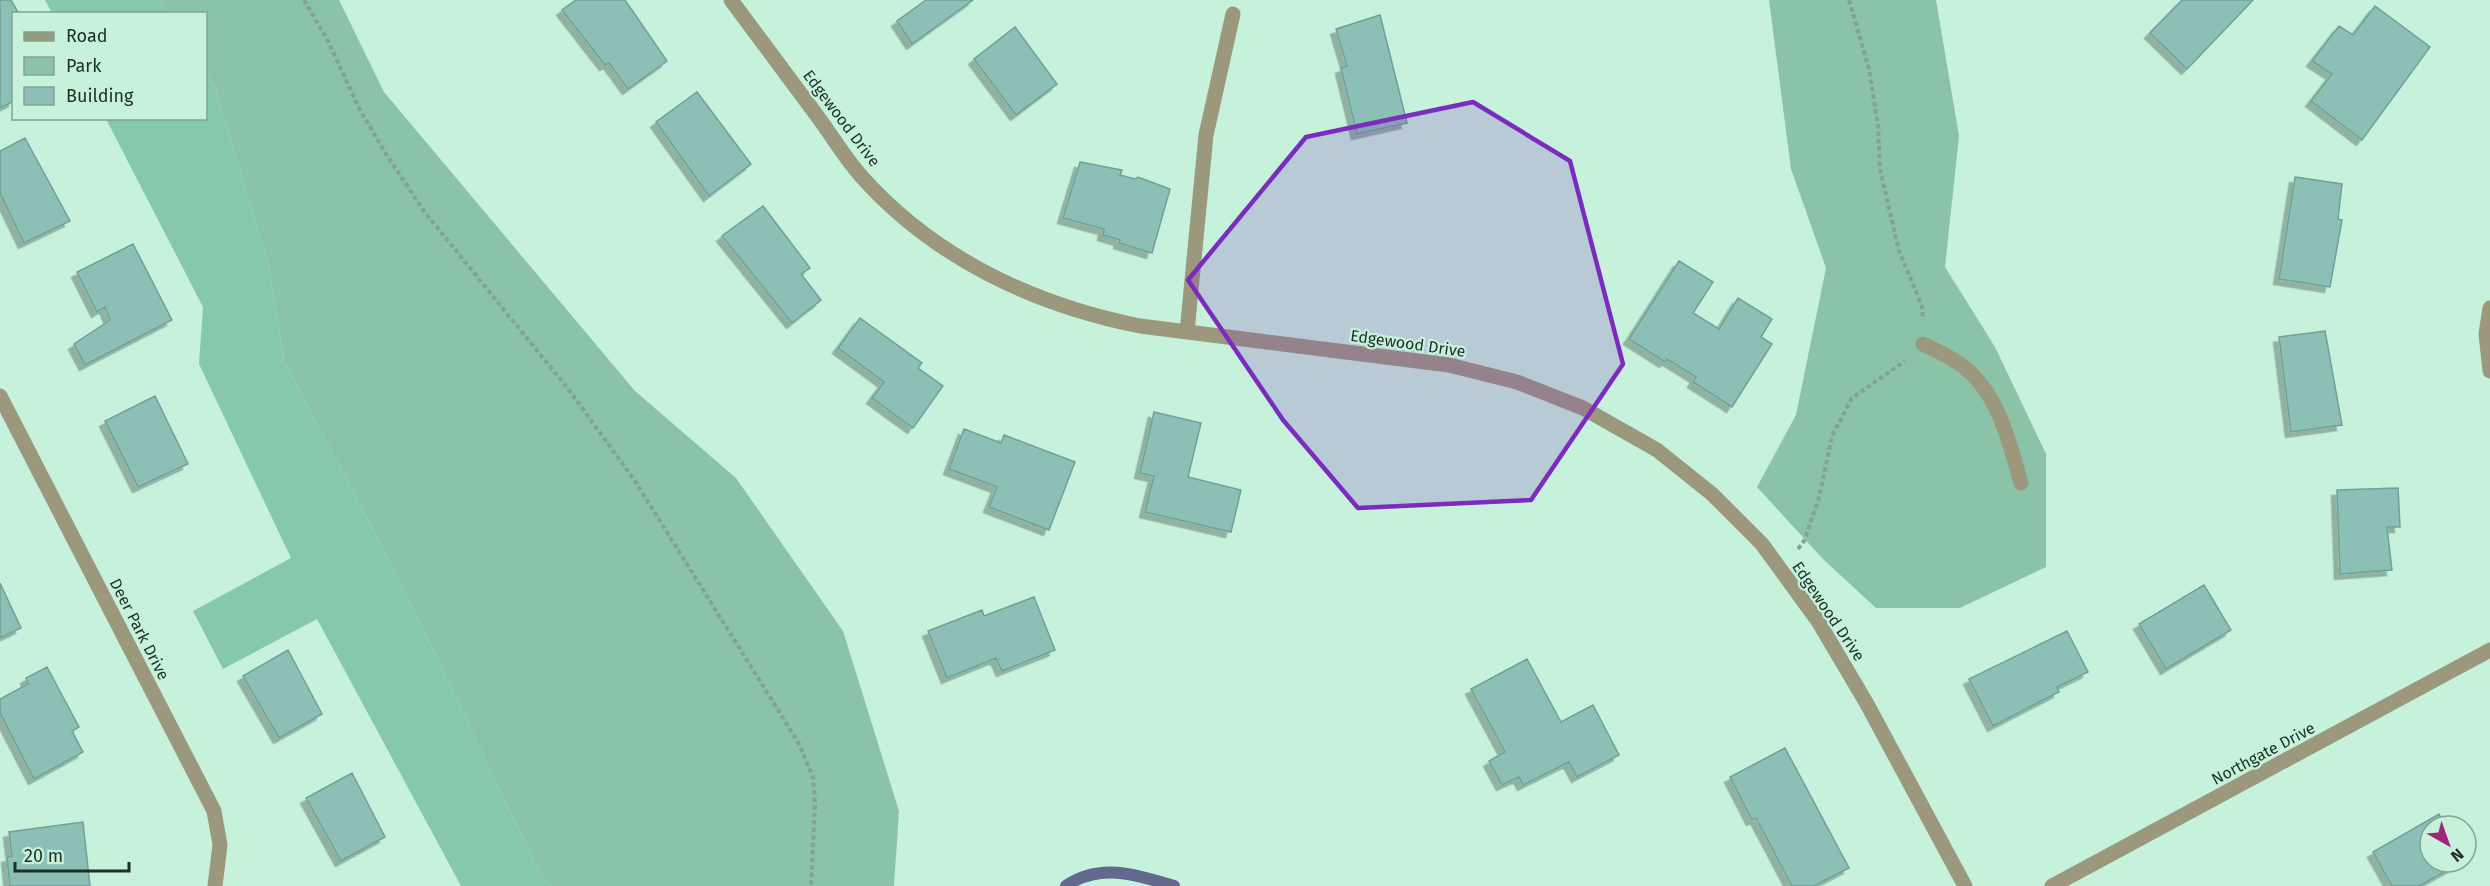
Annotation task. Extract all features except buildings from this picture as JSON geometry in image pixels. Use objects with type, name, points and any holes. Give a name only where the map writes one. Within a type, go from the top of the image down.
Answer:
[{"type":"street","name":"Edgewood Drive","points":[[731,0],[861,176],[908,220],[982,272],[1041,299],[1102,319],[1187,332],[1449,364],[1517,382],[1583,408],[1657,450],[1712,494],[1762,544],[1818,621],[1868,704],[1965,886]]},
{"type":"street","points":[[1187,332],[1206,135],[1233,14]]},
{"type":"street","points":[[2490,308],[2486,334],[2490,371]]},
{"type":"street","points":[[1923,344],[1960,363],[1983,384],[2007,433],[2021,483]]},
{"type":"street","name":"Deer Park Drive","points":[[0,396],[214,811],[220,845],[215,886]]},
{"type":"street","name":"Northgate Drive","points":[[2052,886],[2490,650]]},
{"type":"path","points":[[303,0],[328,41],[360,110],[417,200],[569,390],[628,471],[798,742],[813,777],[811,886]]},
{"type":"path","points":[[1782,572],[1804,541],[1819,498],[1832,436],[1852,398],[1902,363],[1923,344],[1922,306],[1899,251],[1880,169],[1878,126],[1869,69],[1849,0]]},
{"type":"highlighted area","points":[[1473,102],[1570,161],[1623,364],[1531,500],[1358,508],[1283,420],[1188,280],[1306,137]]},
{"type":"green space","points":[[45,0],[158,0],[166,12],[51,12]]},
{"type":"green space","points":[[158,0],[339,0],[384,92],[635,391],[736,478],[843,631],[899,811],[894,886],[551,886],[539,872],[401,583],[284,361],[269,266],[216,90],[207,75],[207,12],[166,12]]},
{"type":"green space","points":[[1769,0],[1936,0],[1959,136],[1945,267],[1995,347],[2046,454],[2046,567],[1960,608],[1876,608],[1823,559],[1757,487],[1796,415],[1826,268],[1791,169]]},
{"type":"green space","points":[[207,75],[216,90],[269,266],[284,361],[401,583],[539,872],[551,886],[461,886],[317,619],[223,669],[193,611],[291,558],[199,364],[203,307],[107,120],[207,120]]},
{"type":"waterway","points":[[1066,886],[1092,874],[1106,873],[1133,875],[1174,886]]}]
